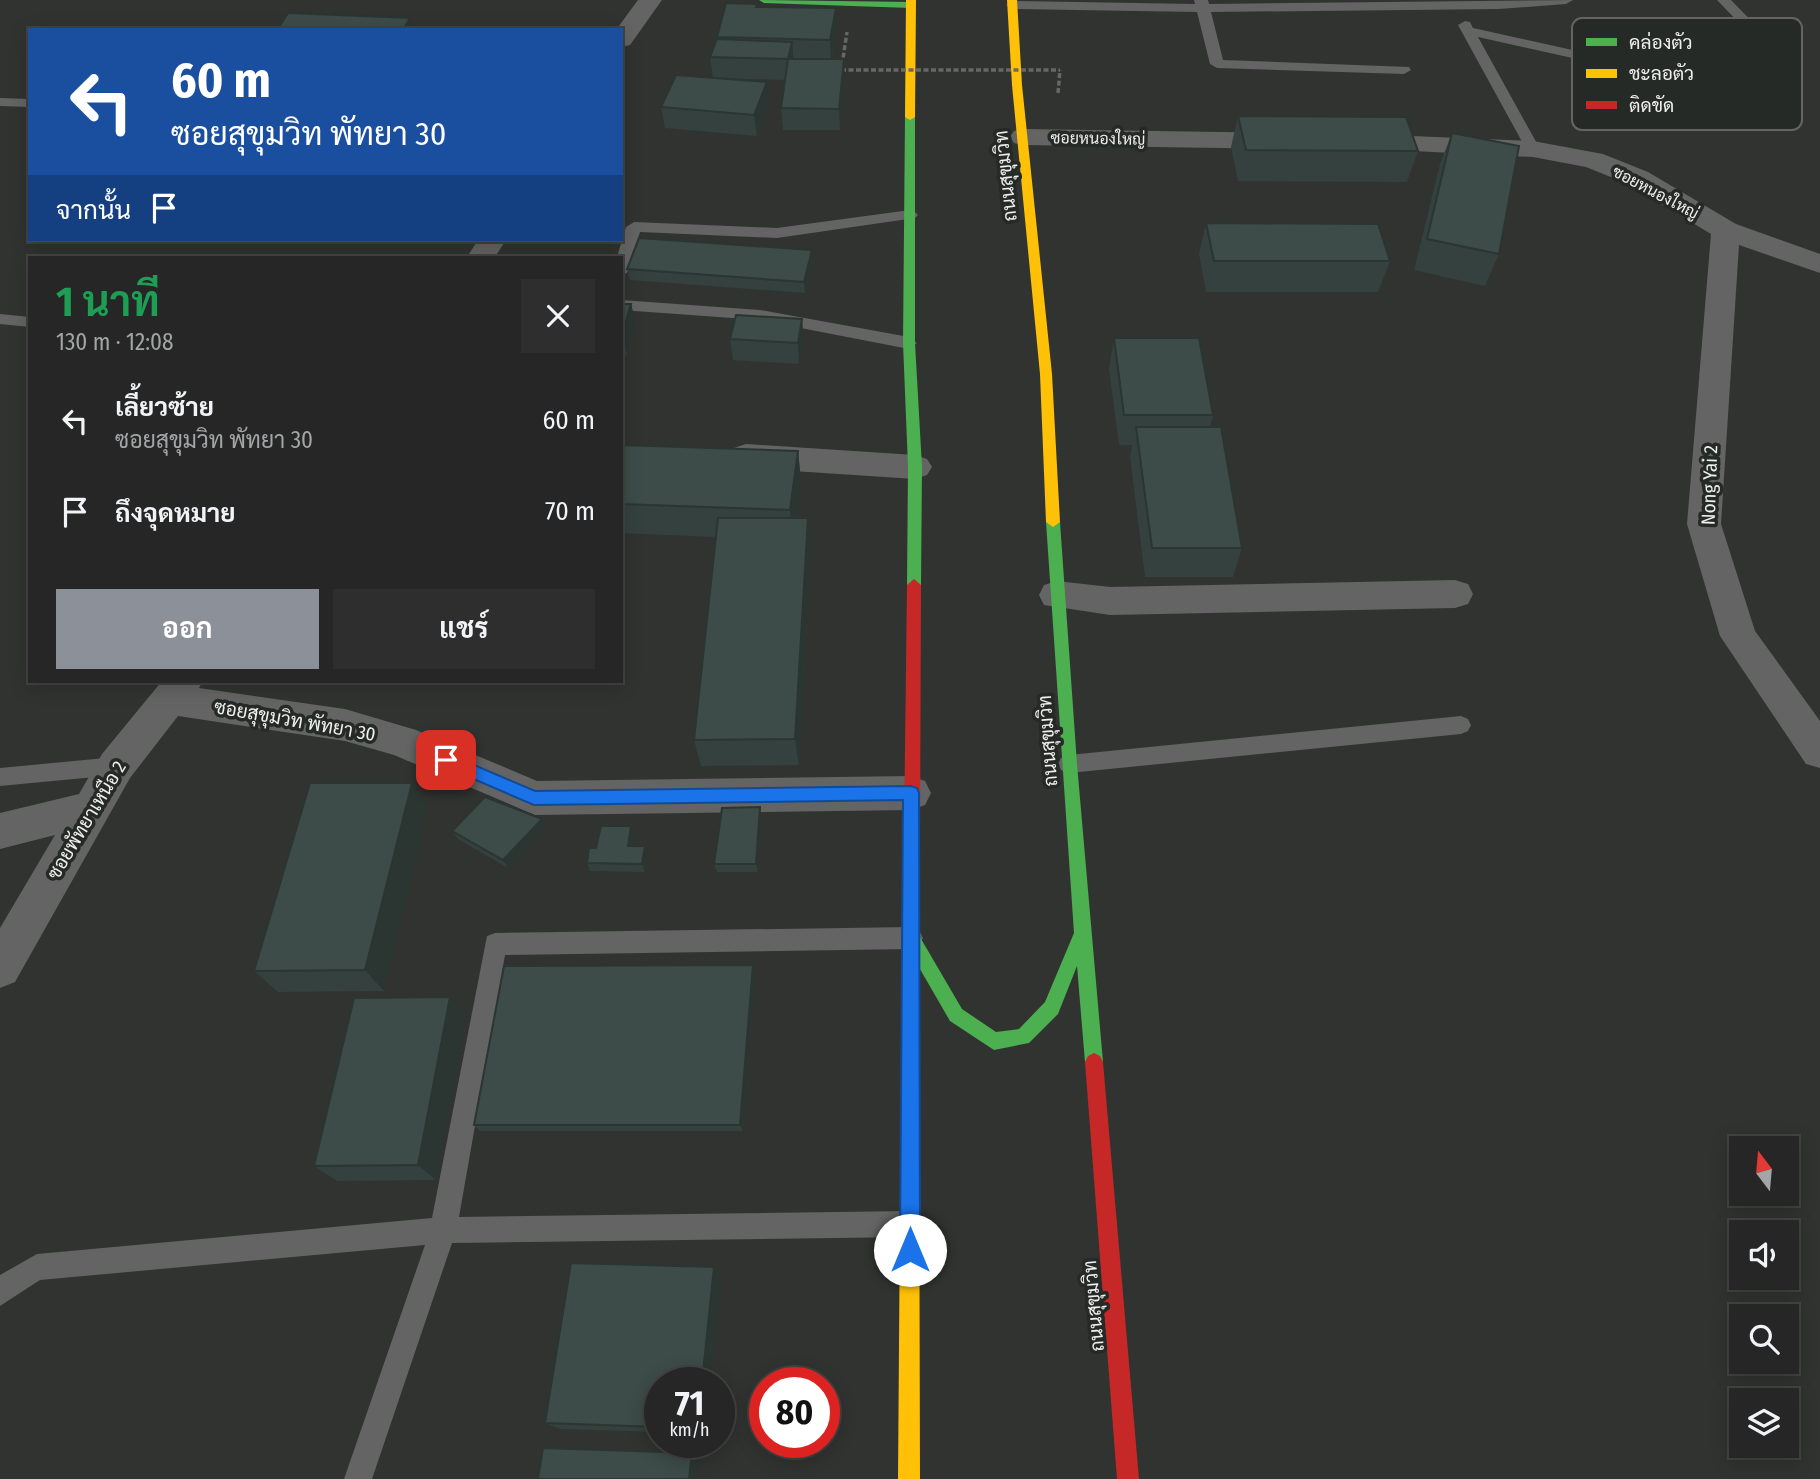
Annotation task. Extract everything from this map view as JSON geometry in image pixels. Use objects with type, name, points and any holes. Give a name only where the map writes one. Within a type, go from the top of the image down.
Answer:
[{"type":"main road","points":[[764,0],[911,3],[909,343],[915,467],[909,1479]]},
{"type":"main road","name":"ถนนสุขุมวิท","points":[[1013,3],[1046,374],[1069,764],[1128,1479]]},
{"type":"main road","points":[[911,938],[956,1016],[994,1041],[1023,1037],[1052,1008],[1083,931]]},
{"type":"street","points":[[623,37],[650,0]]},
{"type":"street","name":"ซอยหนองใหญ่","points":[[1023,137],[1315,141]]},
{"type":"street","name":"ซอยหนองใหญ่","points":[[1342,142],[1533,149],[1593,160],[1638,178],[1726,230],[1820,264]]},
{"type":"street","name":"Nong Yai 2","points":[[1726,230],[1704,524],[1738,636],[1820,752]]},
{"type":"street","points":[[715,454],[915,467]]},
{"type":"street","points":[[1057,595],[1110,601],[1455,594]]},
{"type":"street","name":"ซอยสุขุมวิท พัทยา 30","points":[[177,690],[345,725],[402,741],[534,798],[911,793]]},
{"type":"street","name":"ซอยพัทยาเหนือ 2","points":[[0,968],[116,766],[177,690]]},
{"type":"street","points":[[0,831],[90,809]]},
{"type":"lane","points":[[1013,3],[1497,3],[1566,0]]},
{"type":"lane","points":[[1724,0],[1741,18]]},
{"type":"lane","points":[[1452,3],[1533,149]]},
{"type":"lane","points":[[1201,4],[1216,64],[1404,70]]},
{"type":"lane","points":[[1469,31],[1572,54]]},
{"type":"lane","points":[[0,102],[28,103]]},
{"type":"lane","points":[[623,263],[634,227],[777,233],[910,215]]},
{"type":"lane","points":[[623,305],[760,315],[909,343]]},
{"type":"lane","points":[[0,319],[28,322]]},
{"type":"lane","points":[[1069,764],[1461,725]]},
{"type":"lane","points":[[0,777],[116,766]]},
{"type":"lane","points":[[358,1479],[443,1230],[495,944],[911,938]]},
{"type":"lane","points":[[0,1293],[13,1281],[37,1267],[443,1230],[910,1224]]},
{"type":"path","points":[[843,51],[841,70],[1060,70],[1057,88]]},
{"type":"building","points":[[726,3],[757,4],[756,7],[836,8],[830,40],[717,37]]},
{"type":"building","points":[[288,13],[410,18],[404,28],[278,28]]},
{"type":"building","points":[[717,39],[792,42],[788,59],[710,57]]},
{"type":"building","points":[[788,59],[844,59],[839,109],[781,108]]},
{"type":"building","points":[[676,75],[767,82],[754,115],[661,107]]},
{"type":"building","points":[[1238,116],[1406,117],[1418,151],[1246,150]]},
{"type":"building","points":[[1452,133],[1519,146],[1499,254],[1427,239]]},
{"type":"building","points":[[1206,223],[1378,224],[1390,261],[1214,261]]},
{"type":"building","points":[[639,238],[812,250],[804,282],[627,269]]},
{"type":"building","points":[[623,304],[631,304],[623,331]]},
{"type":"building","points":[[736,315],[802,319],[798,343],[730,339]]},
{"type":"building","points":[[1114,338],[1199,338],[1213,415],[1124,415]]},
{"type":"building","points":[[1136,427],[1221,427],[1242,548],[1152,548]]},
{"type":"building","points":[[623,445],[798,451],[790,510],[623,504]]},
{"type":"building","points":[[718,518],[808,518],[795,739],[694,740]]},
{"type":"building","points":[[310,783],[412,783],[365,970],[254,971]]},
{"type":"building","points":[[485,797],[542,819],[503,860],[452,831]]},
{"type":"building","points":[[760,807],[756,864],[714,864],[722,808]]},
{"type":"building","points":[[601,826],[631,826],[628,846],[645,846],[642,864],[587,863],[589,848],[596,848]]},
{"type":"building","points":[[753,965],[740,1125],[474,1125],[504,966]]},
{"type":"building","points":[[450,997],[418,1165],[314,1166],[354,998]]},
{"type":"building","points":[[571,1263],[714,1267],[704,1367],[644,1367],[644,1426],[545,1423]]},
{"type":"building","points":[[543,1448],[644,1451],[644,1458],[691,1458],[689,1479],[538,1479]]},
{"type":"traffic: fast","points":[[764,0],[911,5]]},
{"type":"traffic: fast","points":[[910,117],[909,343],[915,467],[914,585]]},
{"type":"traffic: fast","points":[[1053,522],[1069,764],[1094,1062]]},
{"type":"traffic: fast","points":[[911,938],[956,1015],[994,1041],[1023,1037],[1052,1008],[1079,939]]},
{"type":"traffic: slow","points":[[910,117],[911,0]]},
{"type":"traffic: slow","points":[[1012,0],[1017,85],[1046,374],[1053,522]]},
{"type":"traffic: slow","points":[[909,1479],[910,1081]]},
{"type":"traffic: jam","points":[[910,1081],[914,585]]},
{"type":"traffic: jam","points":[[1094,1062],[1128,1479]]},
{"type":"route","points":[[446,760],[534,798],[911,793],[910,1250]]}]
